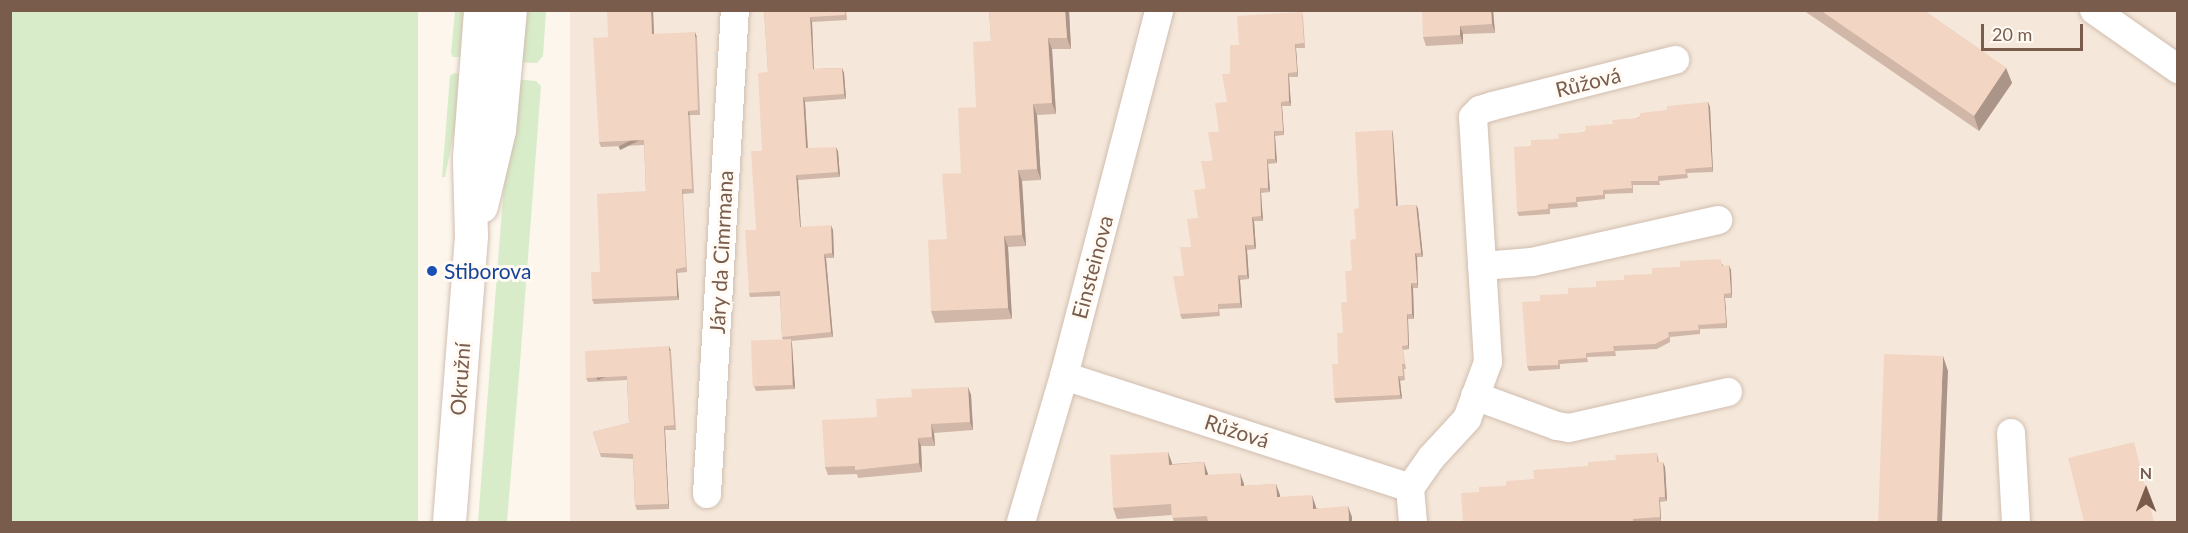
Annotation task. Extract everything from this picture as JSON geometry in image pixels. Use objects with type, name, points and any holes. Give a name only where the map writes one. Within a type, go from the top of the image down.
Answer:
[{"type":"street","name":"Okružní","points":[[449,522],[471,236],[469,158],[480,10]]},
{"type":"street","name":"Okružní","points":[[471,236],[486,189],[499,130],[510,10]]},
{"type":"street","name":"Járy da Cimrmana","points":[[707,494],[735,10]]},
{"type":"street","name":"Einsteinova","points":[[1021,522],[1064,376],[1159,10]]},
{"type":"street","points":[[2094,10],[2178,69]]},
{"type":"street","name":"Růžová","points":[[1064,376],[1410,488],[1431,458],[1467,419],[1488,363],[1473,117],[1480,110],[1675,60]]},
{"type":"street","points":[[1482,266],[1532,262],[1718,220]]},
{"type":"street","points":[[1475,396],[1557,426],[1569,428],[1728,392]]},
{"type":"street","points":[[2011,432],[2016,522]]},
{"type":"street","points":[[1410,488],[1413,522]]},
{"type":"shaded area","points":[[570,11],[2177,11],[2177,522],[570,522]]},
{"type":"green space","points":[[10,11],[418,11],[418,522],[10,522]]},
{"type":"green space","points":[[455,11],[471,11],[468,57],[453,57],[451,53]]},
{"type":"green space","points":[[520,11],[546,11],[543,56],[537,63],[514,62]]},
{"type":"green space","points":[[454,73],[466,74],[445,177],[442,177],[450,76]]},
{"type":"green space","points":[[512,79],[536,81],[541,86],[520,363],[507,522],[478,522]]},
{"type":"building","points":[[607,10],[651,10],[652,34],[695,32],[698,110],[688,111],[692,189],[682,189],[686,267],[676,269],[677,296],[592,299],[591,272],[600,272],[597,194],[646,191],[644,140],[599,142],[593,38],[608,37]]},
{"type":"building","points":[[764,10],[845,10],[845,15],[810,17],[813,69],[842,68],[844,94],[803,97],[806,148],[836,147],[838,172],[796,175],[800,227],[831,225],[832,253],[824,254],[831,332],[782,337],[780,291],[749,293],[745,230],[756,230],[751,151],[762,151],[758,73],[768,72]]},
{"type":"building","points":[[989,10],[1065,10],[1067,38],[1048,38],[1052,103],[1033,104],[1037,169],[1018,170],[1022,235],[1004,236],[1008,308],[931,311],[928,240],[947,239],[942,174],[961,173],[958,108],[976,107],[973,42],[991,41]]},
{"type":"building","points":[[1422,10],[1491,10],[1492,24],[1460,26],[1460,35],[1423,37]]},
{"type":"building","points":[[1820,10],[1923,10],[2006,68],[1974,116]]},
{"type":"building","points":[[1302,12],[1304,43],[1295,44],[1297,72],[1288,73],[1289,101],[1281,102],[1283,131],[1274,131],[1275,159],[1267,159],[1268,188],[1260,188],[1261,216],[1252,217],[1254,245],[1245,245],[1247,275],[1238,275],[1240,303],[1218,304],[1218,312],[1180,314],[1173,276],[1184,276],[1180,247],[1191,247],[1187,219],[1198,218],[1194,190],[1206,189],[1201,161],[1213,161],[1208,132],[1219,132],[1215,103],[1227,102],[1222,74],[1230,74],[1230,45],[1239,45],[1237,16]]},
{"type":"building","points":[[1708,102],[1712,167],[1685,169],[1686,174],[1658,176],[1658,181],[1631,181],[1632,188],[1603,190],[1603,195],[1576,197],[1576,202],[1548,204],[1548,209],[1517,212],[1514,147],[1531,146],[1531,140],[1559,139],[1558,134],[1586,132],[1585,126],[1613,124],[1612,120],[1640,118],[1640,113],[1667,110],[1667,106]]},
{"type":"building","points":[[1392,130],[1396,206],[1416,205],[1421,253],[1415,253],[1417,283],[1411,283],[1412,314],[1407,314],[1408,345],[1402,346],[1405,364],[1402,364],[1403,376],[1398,376],[1400,395],[1334,398],[1332,364],[1338,364],[1337,333],[1343,333],[1341,302],[1347,302],[1345,271],[1352,271],[1350,240],[1356,239],[1354,209],[1359,208],[1355,132]]},
{"type":"building","points":[[1721,259],[1722,266],[1729,265],[1731,293],[1724,294],[1726,323],[1698,325],[1699,330],[1668,332],[1669,337],[1655,344],[1613,346],[1614,351],[1586,353],[1586,358],[1558,360],[1558,365],[1527,366],[1522,302],[1540,301],[1540,295],[1568,294],[1568,288],[1596,287],[1596,281],[1624,280],[1624,275],[1652,274],[1652,268],[1680,267],[1680,261]]},
{"type":"building","points":[[791,339],[793,385],[753,386],[751,340]]},
{"type":"building","points":[[669,346],[674,425],[664,426],[668,504],[635,505],[633,454],[600,453],[593,432],[629,423],[627,376],[586,378],[585,351]]},
{"type":"building","points":[[1884,354],[1943,356],[1937,522],[1878,522]]},
{"type":"building","points":[[968,387],[970,422],[931,424],[932,437],[918,438],[919,463],[855,470],[855,466],[825,467],[822,420],[877,417],[876,399],[912,397],[911,389]]},
{"type":"building","points":[[2134,442],[2154,522],[2084,522],[2068,458]]},
{"type":"building","points":[[1168,452],[1169,465],[1204,462],[1205,475],[1240,473],[1241,486],[1276,484],[1277,497],[1312,495],[1313,509],[1348,506],[1349,522],[1208,522],[1207,516],[1172,518],[1171,504],[1113,508],[1110,455]]},
{"type":"building","points":[[1657,453],[1657,462],[1663,462],[1665,497],[1659,497],[1660,517],[1633,519],[1633,522],[1463,522],[1461,493],[1479,492],[1479,487],[1506,486],[1506,481],[1534,479],[1533,470],[1588,466],[1588,462],[1616,460],[1615,455]]},
{"type":"place","name":"Stiborova","points":[[432,271]]}]
